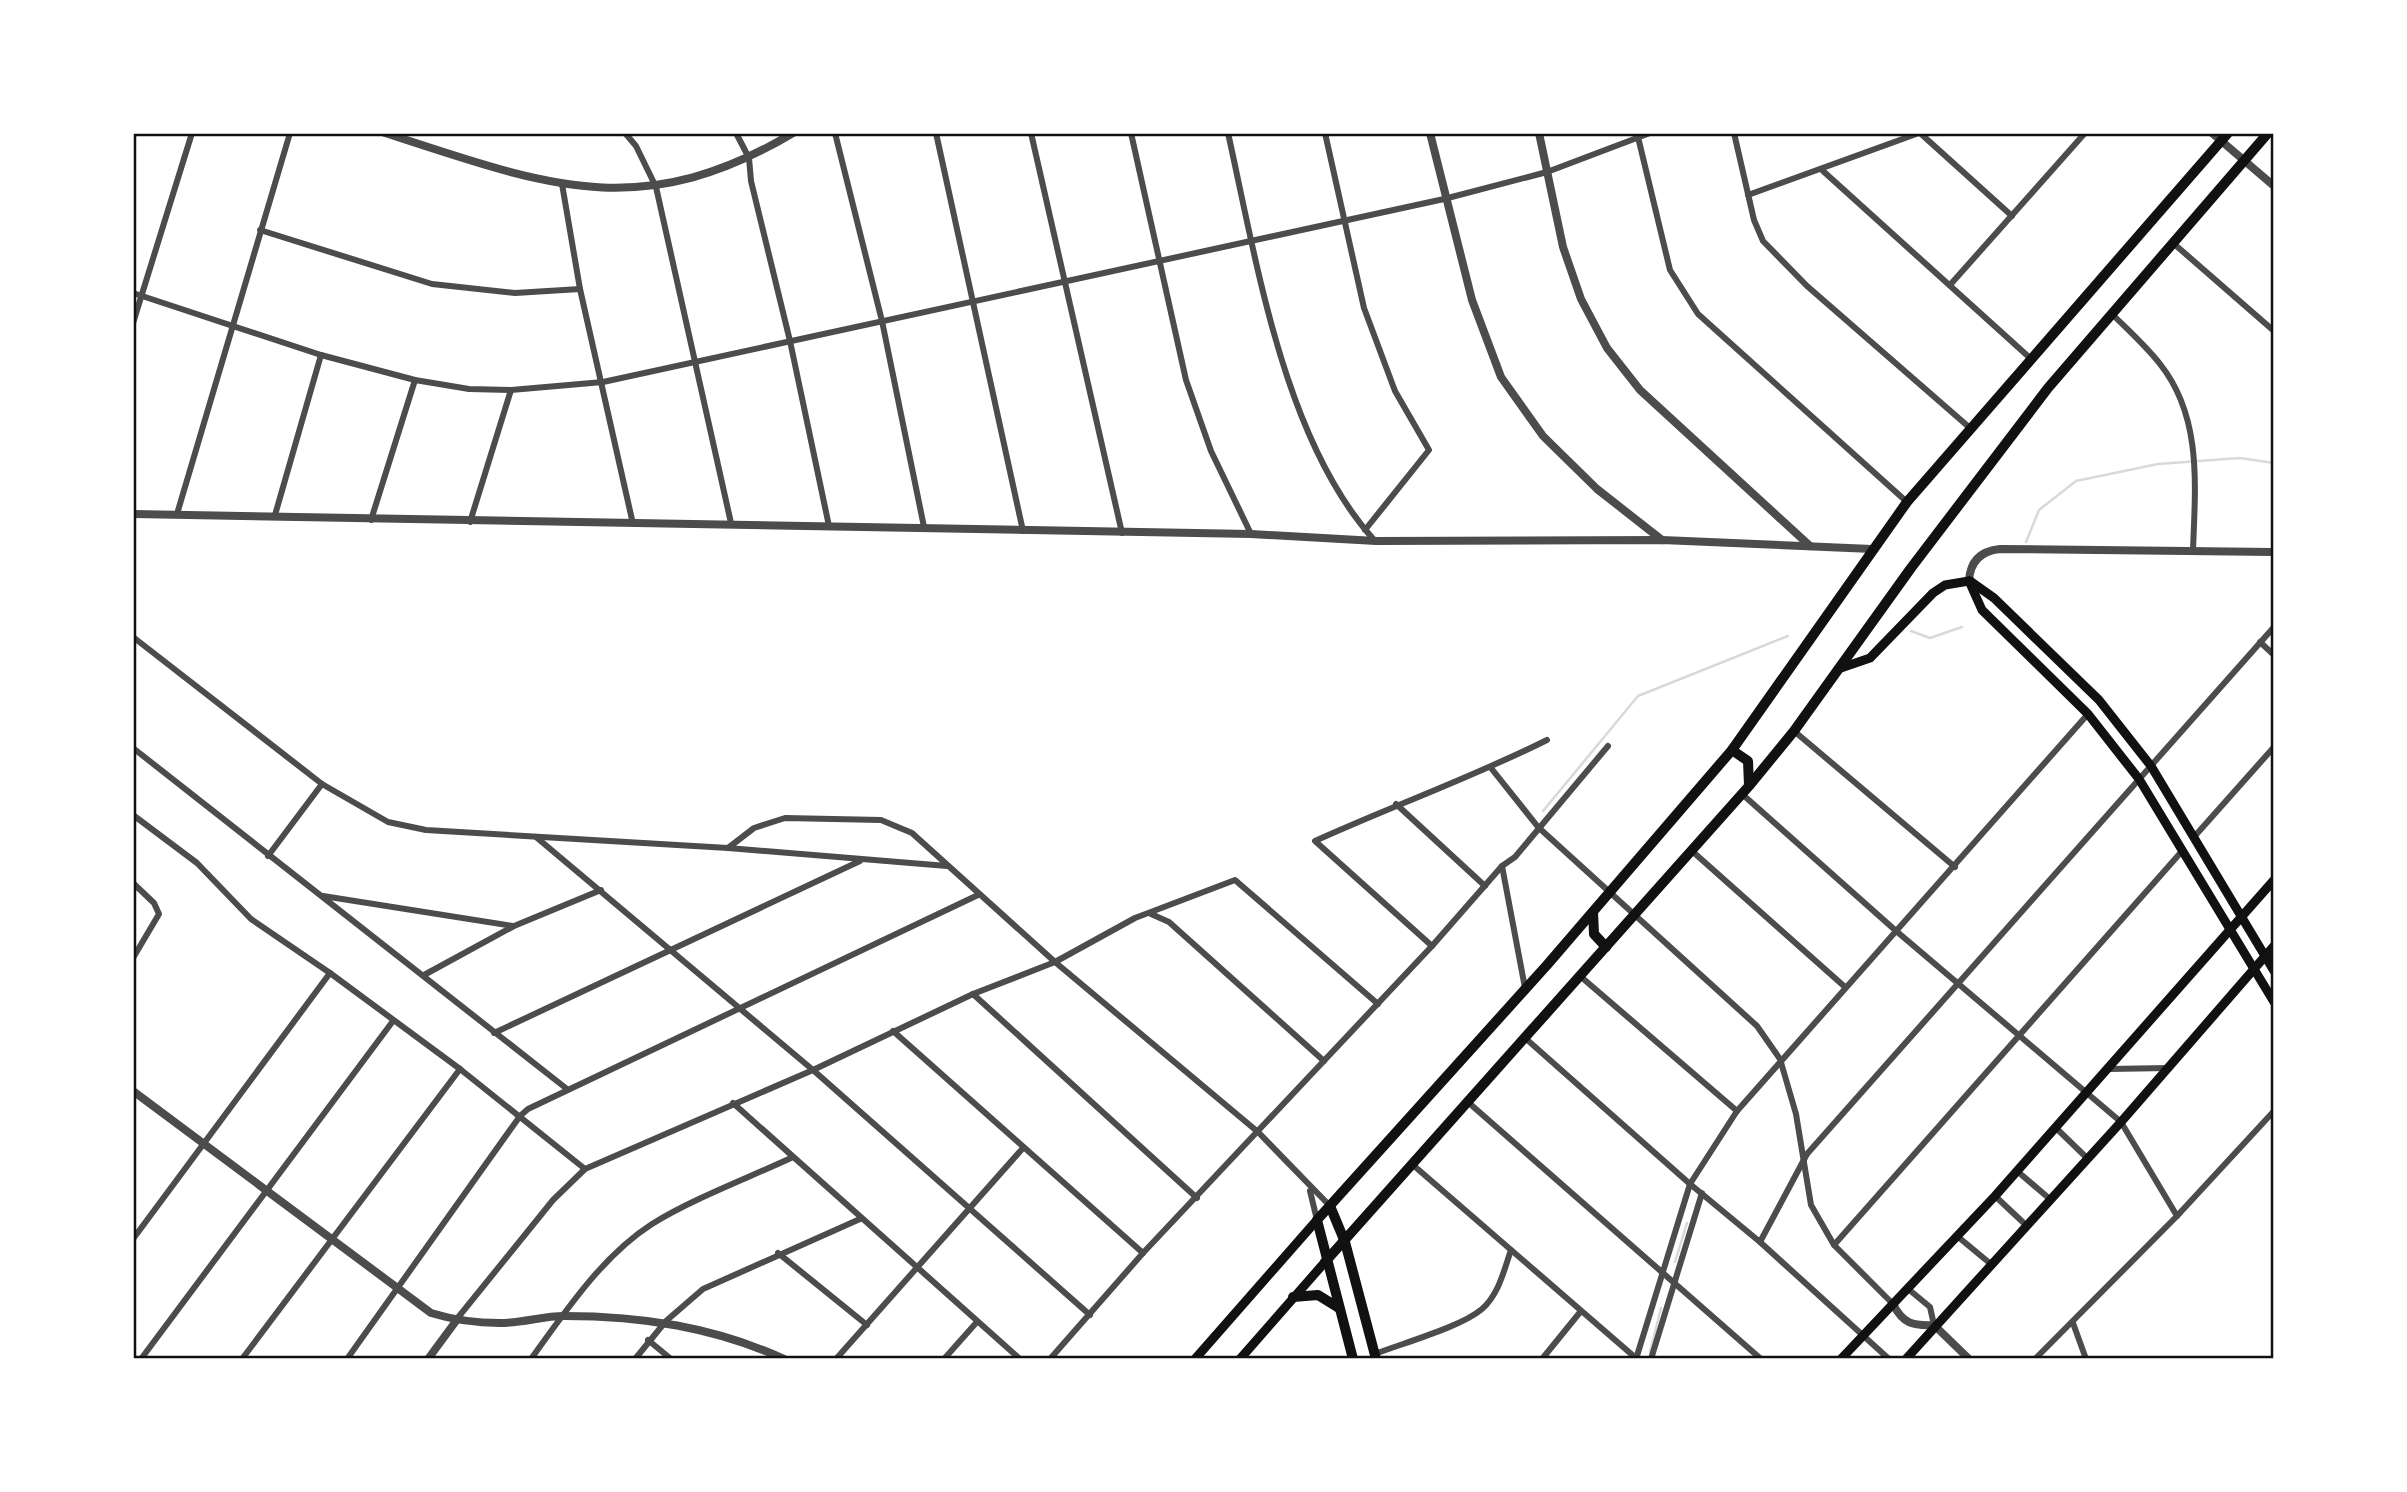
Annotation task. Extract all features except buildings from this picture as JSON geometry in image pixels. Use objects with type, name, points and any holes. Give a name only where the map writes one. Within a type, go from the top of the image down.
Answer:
[{"type":"main road","points":[[1240,1359],[1746,790],[1794,731],[1838,668],[2048,388],[2268,133]]},
{"type":"main road","points":[[1195,1359],[1609,893],[1732,750],[1907,502],[2225,137]]},
{"type":"main road","points":[[1838,668],[1870,658],[1933,593],[1945,585],[1969,580],[1993,598],[2099,701],[2151,766],[2274,971]]},
{"type":"main road","points":[[1969,580],[1982,610],[2088,714],[2138,779],[2274,1002]]},
{"type":"main road","points":[[1732,750],[1748,761],[1746,790]]},
{"type":"main road","points":[[1841,1359],[1995,1196],[2274,880]]},
{"type":"main road","points":[[1593,911],[1594,934],[1605,947]]},
{"type":"main road","points":[[1906,1359],[1934,1325],[2121,1122],[2274,946]]},
{"type":"main road","points":[[1330,1206],[1345,1242],[1376,1357]]},
{"type":"main road","points":[[1317,1220],[1325,1262],[1353,1359]]},
{"type":"main road","points":[[1293,1297],[1318,1295],[1339,1308]]},
{"type":"street","points":[[133,323],[192,133]]},
{"type":"street","points":[[177,514],[231,324],[290,133]]},
{"type":"street","points":[[625,133],[636,146],[656,187],[731,523]]},
{"type":"street","points":[[736,133],[749,158],[751,181],[790,341],[829,526]]},
{"type":"street","points":[[391,134],[505,171],[598,190],[656,187],[704,176],[749,158],[793,133]]},
{"type":"street","points":[[835,133],[882,321],[924,527]]},
{"type":"street","points":[[936,133],[1024,532]]},
{"type":"street","points":[[1031,133],[1122,533]]},
{"type":"street","points":[[1131,133],[1186,380],[1210,451],[1251,534]]},
{"type":"street","points":[[1228,133],[1291,392],[1321,462],[1365,530],[1376,541]]},
{"type":"street","points":[[1325,133],[1364,308],[1395,391],[1429,450],[1365,530]]},
{"type":"street","points":[[1430,133],[1444,199],[1472,300],[1502,377],[1543,436],[1597,489],[1662,540]]},
{"type":"street","points":[[1539,133],[1563,247],[1581,299],[1607,348],[1640,390],[1810,546]]},
{"type":"street","points":[[133,293],[321,355],[415,380],[469,389],[511,390],[603,382],[1444,199],[1547,172],[1650,133]]},
{"type":"street","points":[[1734,133],[1748,195],[1763,241],[1778,258],[1969,428]]},
{"type":"street","points":[[1748,195],[1823,171],[1920,133],[2012,216]]},
{"type":"street","points":[[1950,285],[2085,133]]},
{"type":"street","points":[[2212,133],[2225,137],[2245,160],[2274,186]]},
{"type":"street","points":[[1638,137],[1670,270],[1698,314],[1907,502]]},
{"type":"street","points":[[1823,171],[2030,358]]},
{"type":"street","points":[[562,184],[580,289],[633,524]]},
{"type":"street","points":[[260,230],[432,284],[515,293],[580,289]]},
{"type":"street","points":[[2173,243],[2274,331]]},
{"type":"street","points":[[2112,314],[2162,366],[2181,402],[2194,454],[2193,551]]},
{"type":"street","points":[[275,515],[321,355]]},
{"type":"street","points":[[371,520],[415,380]]},
{"type":"street","points":[[470,522],[511,390]]},
{"type":"street","points":[[133,514],[1251,534],[1376,541],[1662,540],[1872,549]]},
{"type":"street","points":[[1969,580],[1970,568],[1988,550],[2274,552]]},
{"type":"street","points":[[1760,1242],[1805,1159],[1958,981],[2274,626]]},
{"type":"street","points":[[134,639],[322,784],[388,822],[426,830],[729,848],[947,866]]},
{"type":"street","points":[[2260,642],[2274,656]]},
{"type":"street","points":[[1413,1166],[1637,1359],[1689,1184],[1737,1111],[1780,1059],[1955,867],[2088,714]]},
{"type":"street","points":[[1794,731],[1955,867]]},
{"type":"street","points":[[1432,946],[1315,841],[1396,804],[1490,768],[1547,740]]},
{"type":"street","points":[[1050,1359],[1143,1254],[1432,946],[1502,866],[1515,857],[1608,746]]},
{"type":"street","points":[[2194,837],[2274,747]]},
{"type":"street","points":[[133,748],[567,1089]]},
{"type":"street","points":[[1490,768],[1538,827],[1756,1026],[1780,1059],[1805,1159],[1811,1205],[1834,1245],[1893,1304],[1905,1322],[1913,1326],[1934,1325]]},
{"type":"street","points":[[268,856],[322,784]]},
{"type":"street","points":[[1746,790],[1895,930],[2121,1122],[2177,1216]]},
{"type":"street","points":[[1396,804],[1485,886]]},
{"type":"street","points":[[133,814],[197,863],[251,919],[330,973],[460,1069],[585,1169]]},
{"type":"street","points":[[729,848],[754,828],[785,818],[881,820],[912,833],[1055,962],[1258,1132],[1310,1189],[1330,1206]]},
{"type":"street","points":[[535,836],[813,1070],[1090,1315]]},
{"type":"street","points":[[1834,1245],[2019,1037],[2168,863],[2183,850]]},
{"type":"street","points":[[1692,851],[1844,987]]},
{"type":"street","points":[[494,1032],[674,951],[861,861]]},
{"type":"street","points":[[1502,866],[1525,988]]},
{"type":"street","points":[[428,1359],[553,1200],[585,1169],[813,1070],[973,994],[1055,962],[1135,918],[1236,880],[1378,1004]]},
{"type":"street","points":[[133,883],[154,903],[159,915],[133,958]]},
{"type":"street","points":[[424,975],[514,926],[601,890]]},
{"type":"street","points":[[347,1359],[520,1116],[567,1089],[742,1009],[978,895]]},
{"type":"street","points":[[321,896],[514,926]]},
{"type":"street","points":[[1151,914],[1168,922],[1325,1061]]},
{"type":"street","points":[[133,1238],[330,973]]},
{"type":"street","points":[[1580,976],[1737,1111]]},
{"type":"street","points":[[973,994],[1197,1198]]},
{"type":"street","points":[[141,1359],[393,1021]]},
{"type":"street","points":[[893,1031],[1143,1254]]},
{"type":"street","points":[[1525,1038],[1689,1184],[1760,1242],[1889,1359]]},
{"type":"street","points":[[2109,1069],[2168,1068]]},
{"type":"street","points":[[242,1359],[330,1238],[460,1069]]},
{"type":"street","points":[[135,1095],[267,1189],[431,1313],[456,1321],[501,1323],[562,1316],[666,1321],[742,1339],[785,1359]]},
{"type":"street","points":[[733,1103],[976,1323],[1020,1359]]},
{"type":"street","points":[[1469,1103],[1761,1359]]},
{"type":"street","points":[[2035,1359],[2177,1216],[2274,1111]]},
{"type":"street","points":[[2056,1128],[2088,1158]]},
{"type":"street","points":[[836,1359],[1023,1148]]},
{"type":"street","points":[[531,1359],[562,1316],[622,1247],[652,1224],[792,1158]]},
{"type":"street","points":[[2017,1171],[2051,1200]]},
{"type":"street","points":[[1310,1189],[1317,1220]]},
{"type":"street","points":[[1651,1359],[1702,1194]]},
{"type":"street","points":[[1995,1196],[2027,1226]]},
{"type":"street","points":[[635,1359],[666,1321],[703,1289],[778,1253],[860,1219]]},
{"type":"street","points":[[1957,1236],[1992,1265]]},
{"type":"street","points":[[1376,1357],[1465,1320],[1482,1309],[1501,1279],[1511,1250]]},
{"type":"street","points":[[778,1253],[867,1325]]},
{"type":"street","points":[[1907,1288],[1930,1307],[1934,1325],[1969,1359]]},
{"type":"street","points":[[1542,1359],[1581,1311]]},
{"type":"street","points":[[944,1359],[976,1323]]},
{"type":"street","points":[[2073,1323],[2086,1359]]},
{"type":"street","points":[[648,1340],[671,1359]]},
{"type":"waterway","points":[[2026,542],[2039,510],[2076,481],[2158,464],[2240,458],[2274,463]]},
{"type":"waterway","points":[[1911,631],[1930,638],[1962,627]]},
{"type":"waterway","points":[[1543,811],[1638,696],[1788,636]]},
{"type":"waterway","points":[[1675,1262],[1687,1223]]},
{"type":"waterway","points":[[1650,1352],[1661,1308]]}]
